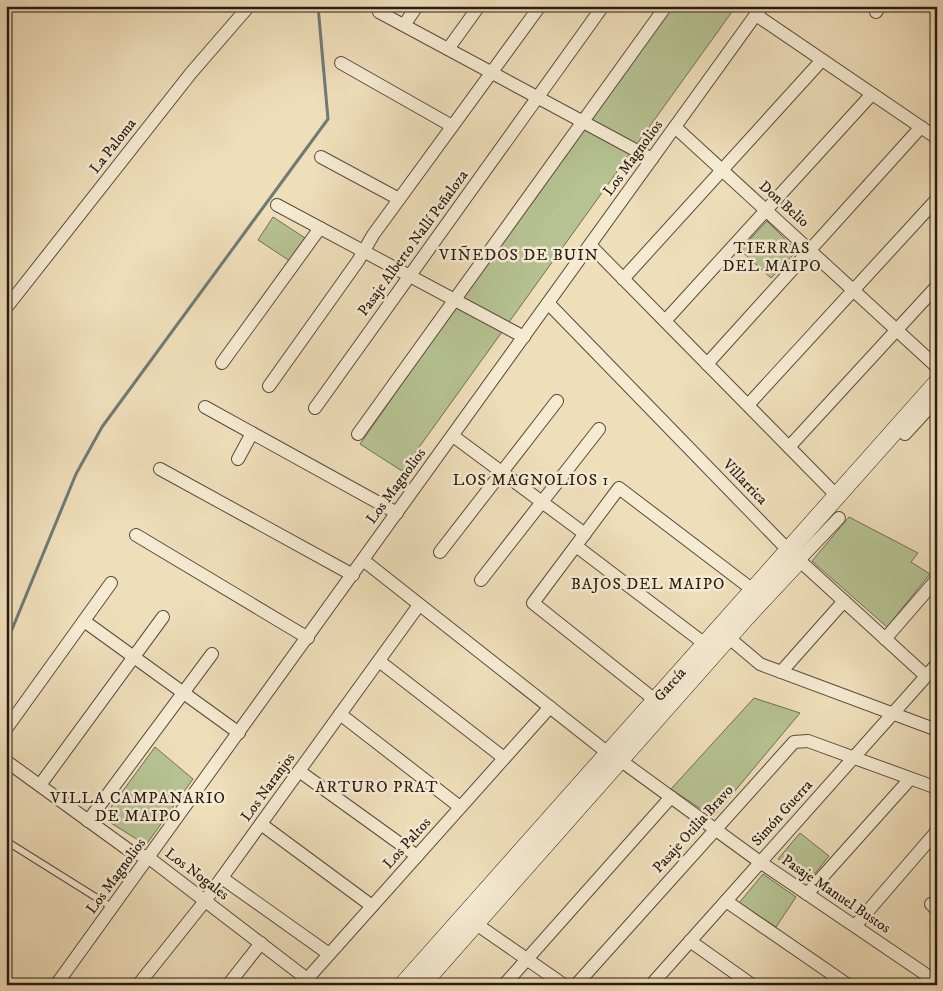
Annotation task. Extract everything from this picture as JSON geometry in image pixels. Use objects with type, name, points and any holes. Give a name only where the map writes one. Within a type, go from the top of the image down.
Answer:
[{"type":"street","name":"La Paloma","points":[[6,308],[191,73],[249,6]]},
{"type":"street","points":[[404,25],[418,6]]},
{"type":"street","points":[[448,49],[478,6]]},
{"type":"street","points":[[269,386],[399,199],[540,6]]},
{"type":"street","name":"Pasaje Alberto Nallí Peñaloza","points":[[315,408],[602,6]]},
{"type":"street","points":[[358,434],[666,6]]},
{"type":"street","points":[[759,10],[822,60],[937,138]]},
{"type":"street","name":"Los Magnolios","points":[[56,985],[759,10]]},
{"type":"street","points":[[379,12],[652,159]]},
{"type":"street","points":[[624,279],[822,60]]},
{"type":"street","points":[[341,63],[452,126]]},
{"type":"street","points":[[665,322],[872,94]]},
{"type":"street","name":"Don Belio","points":[[675,127],[937,367]]},
{"type":"street","points":[[707,364],[921,127]]},
{"type":"street","points":[[321,157],[399,199]]},
{"type":"street","points":[[748,405],[937,199]]},
{"type":"street","points":[[277,205],[524,337]]},
{"type":"street","points":[[222,363],[320,228]]},
{"type":"street","points":[[590,245],[837,496]]},
{"type":"street","points":[[789,447],[937,286]]},
{"type":"street","name":"Villarrica","points":[[548,303],[794,555],[926,676]]},
{"type":"street","name":"García","points":[[403,985],[470,920],[614,756],[728,637],[794,555],[837,496],[937,383]]},
{"type":"street","points":[[905,434],[937,399]]},
{"type":"street","points":[[440,552],[557,400]]},
{"type":"street","points":[[205,407],[397,513]]},
{"type":"street","points":[[481,580],[598,429]]},
{"type":"street","points":[[238,459],[252,433]]},
{"type":"street","points":[[453,436],[585,534]]},
{"type":"street","points":[[160,469],[353,575]]},
{"type":"street","points":[[655,700],[533,603],[619,488],[753,590]]},
{"type":"street","name":"García","points":[[614,756],[655,700],[753,590],[838,518]]},
{"type":"street","points":[[136,535],[308,638]]},
{"type":"street","points":[[576,546],[705,644]]},
{"type":"street","name":"Pasaje Manuel Bustos","points":[[363,560],[614,756],[760,862],[937,982]]},
{"type":"street","points":[[885,639],[937,579]]},
{"type":"street","points":[[6,729],[111,583]]},
{"type":"street","points":[[781,672],[844,601]]},
{"type":"street","name":"Los Naranjos","points":[[138,985],[205,901],[419,605]]},
{"type":"street","points":[[40,786],[163,617]]},
{"type":"street","points":[[84,621],[239,733]]},
{"type":"street","points":[[728,637],[760,664],[937,730]]},
{"type":"street","points":[[88,821],[212,654]]},
{"type":"street","points":[[379,661],[504,758]]},
{"type":"street","name":"Simón Guerra","points":[[654,984],[690,940],[937,664]]},
{"type":"street","name":"Los Paltos","points":[[311,981],[329,954],[550,707]]},
{"type":"street","points":[[340,714],[460,808]]},
{"type":"street","name":"Pasaje Otilia Bravo","points":[[576,985],[794,742],[808,742],[852,758]]},
{"type":"street","points":[[852,758],[937,788]]},
{"type":"street","name":"Los Nogales","points":[[6,761],[130,850],[149,858],[311,981]]},
{"type":"street","points":[[299,771],[417,856]]},
{"type":"street","points":[[807,894],[910,779]]},
{"type":"street","points":[[504,985],[671,797]]},
{"type":"street","points":[[261,824],[372,906]]},
{"type":"street","points":[[855,926],[937,831]]},
{"type":"street","points":[[222,878],[329,954]]},
{"type":"street","points":[[726,901],[848,985]]},
{"type":"street","points":[[470,920],[564,985]]},
{"type":"street","name":"García","points":[[422,985],[470,920]]},
{"type":"street","points":[[690,940],[752,985]]},
{"type":"street","points":[[228,985],[261,943]]},
{"type":"lane","points":[[6,841],[113,908]]},
{"type":"green space","points":[[666,6],[729,6],[734,9],[402,471],[360,444]]},
{"type":"green space","points":[[273,217],[305,238],[290,261],[258,240]]},
{"type":"green space","points":[[767,221],[797,251],[771,278],[740,250]]},
{"type":"green space","points":[[849,517],[918,553],[911,562],[930,574],[887,627],[812,561]]},
{"type":"green space","points":[[754,698],[800,713],[713,817],[671,789]]},
{"type":"green space","points":[[155,747],[193,779],[146,845],[103,818]]},
{"type":"green space","points":[[800,833],[829,856],[809,881],[778,859]]},
{"type":"green space","points":[[763,874],[796,897],[776,927],[739,903]]},
{"type":"waterway","points":[[6,644],[76,474],[102,427],[328,119],[318,6]]},
{"type":"district","name":"VIÑEDOS DE BUIN","points":[[519,255]]},
{"type":"district","name":"TIERRAS DEL MAIPO","points":[[772,257]]},
{"type":"district","name":"LOS MAGNOLIOS 1","points":[[531,480]]},
{"type":"district","name":"BAJOS DEL MAIPO","points":[[648,584]]},
{"type":"district","name":"ARTURO PRAT","points":[[377,787]]},
{"type":"district","name":"VILLA CAMPANARIO DE MAIPO","points":[[138,807]]}]
